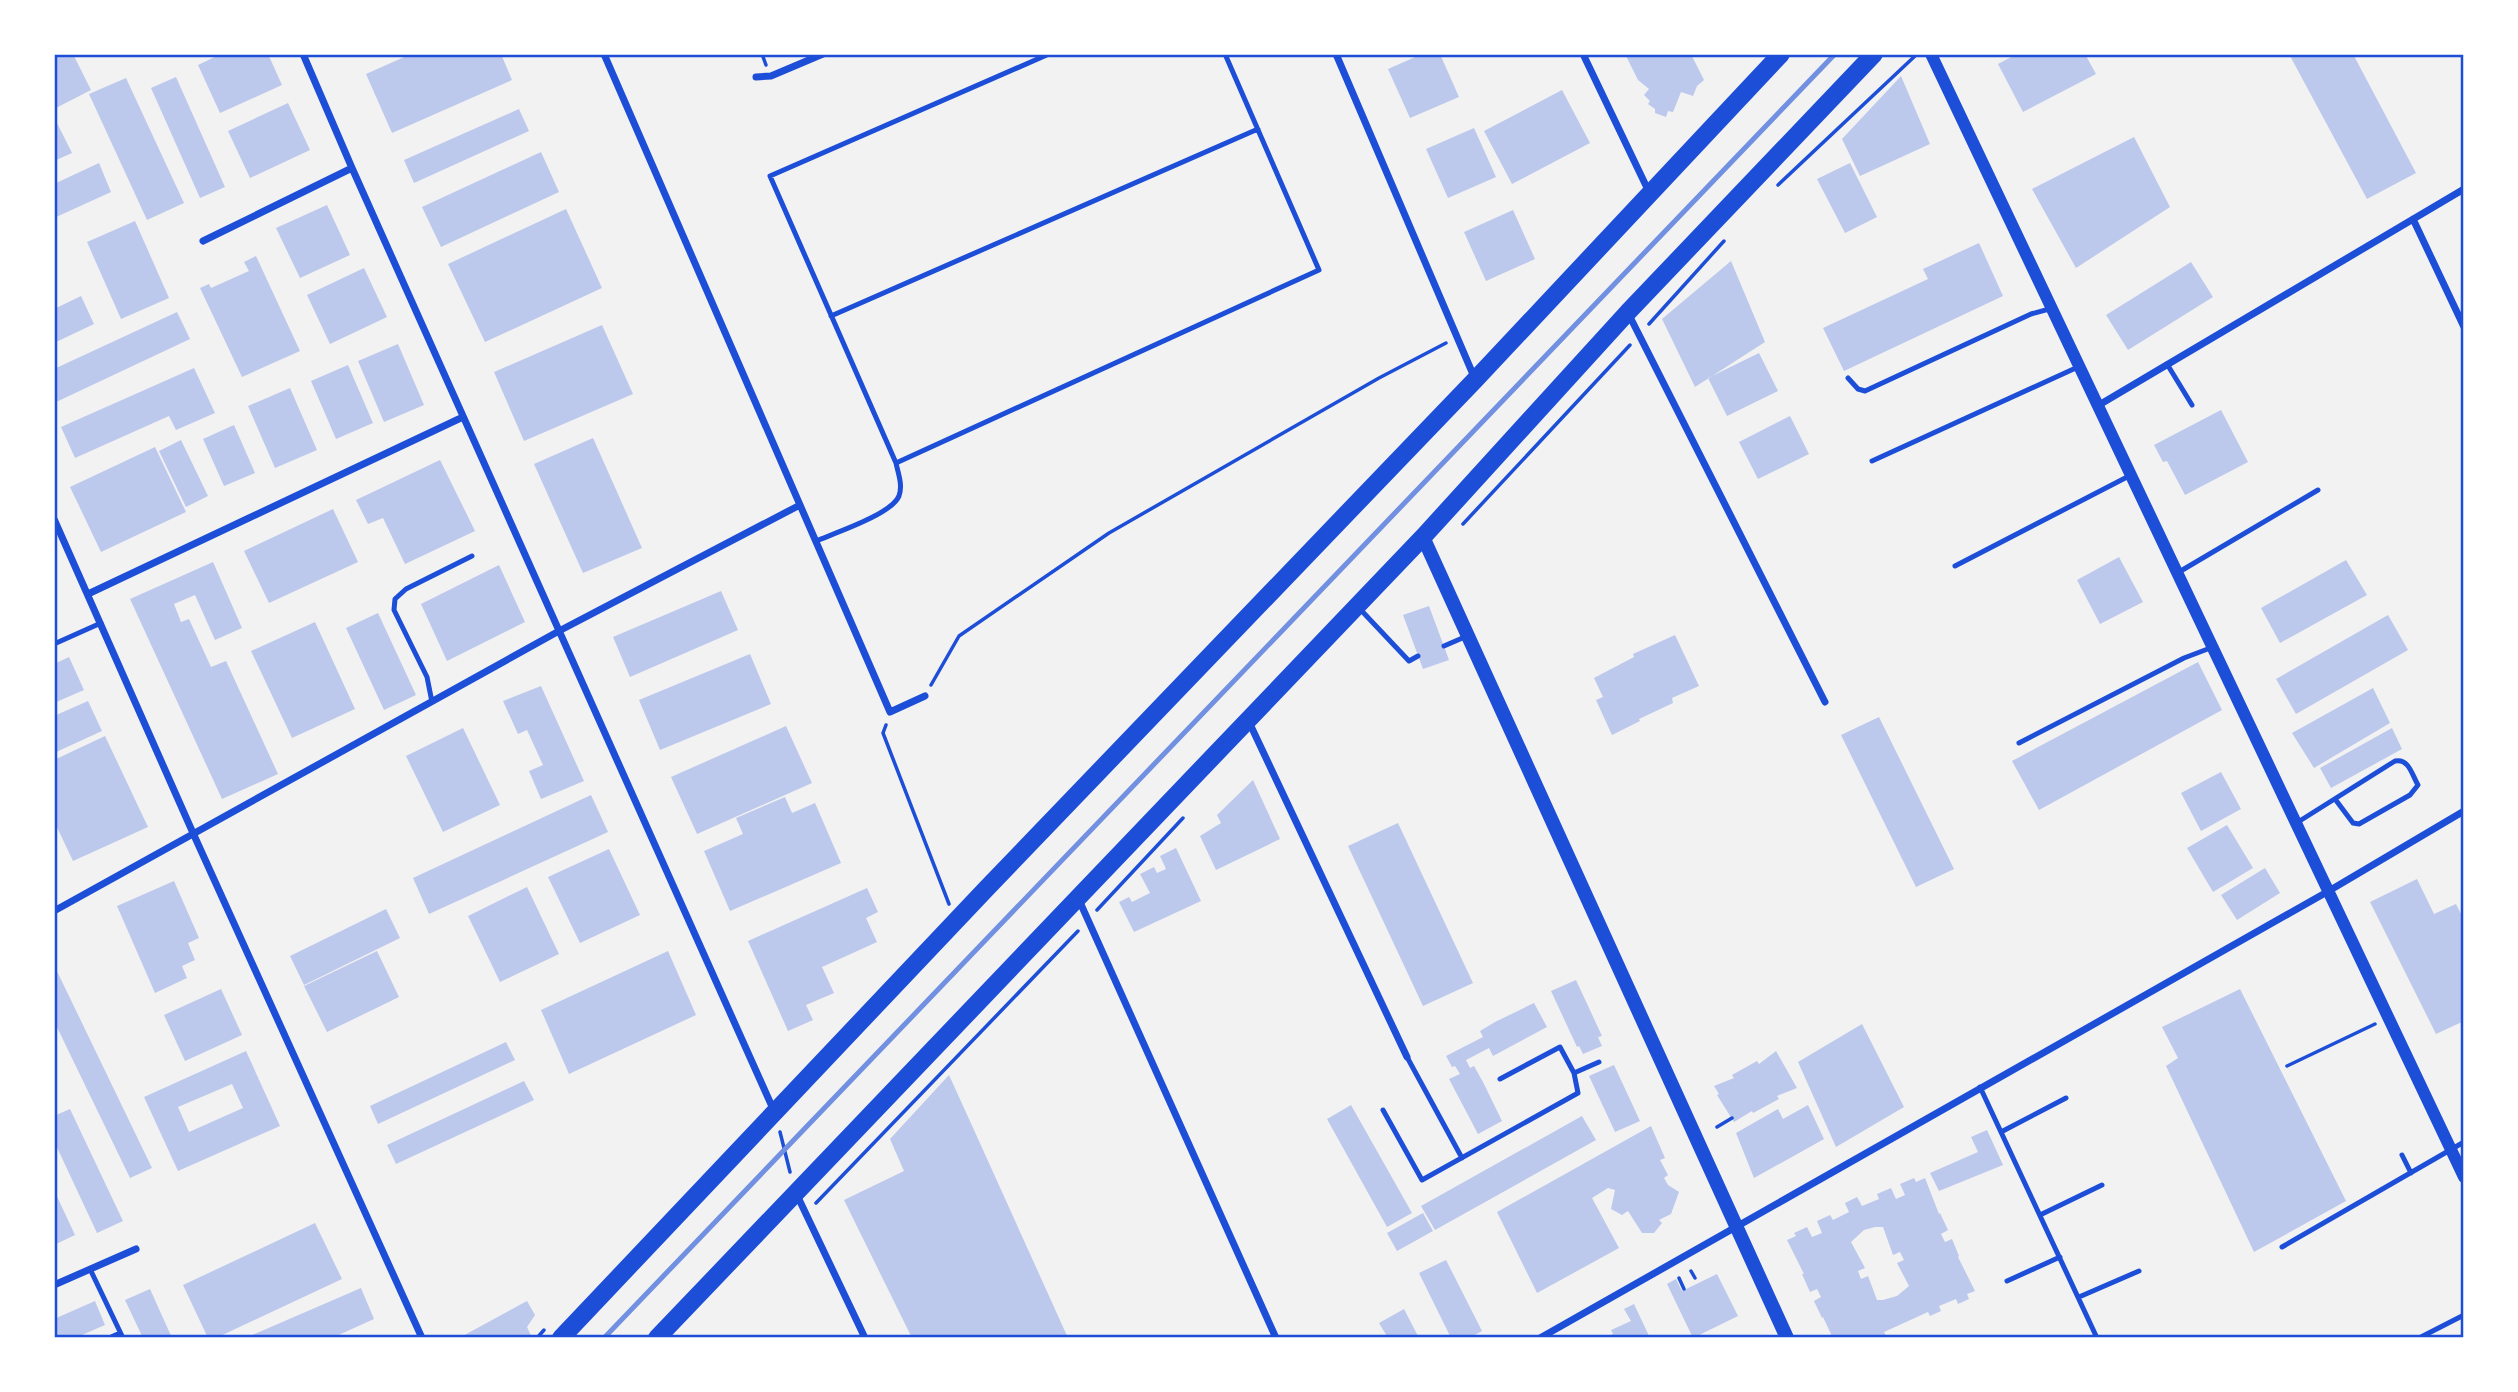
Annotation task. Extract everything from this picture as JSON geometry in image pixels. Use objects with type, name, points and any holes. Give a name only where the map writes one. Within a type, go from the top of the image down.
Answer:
[{"type":"main road","points":[[561,1338],[1475,380],[1781,54]]},
{"type":"main road","points":[[657,1338],[1423,537],[1628,312],[1874,54]]},
{"type":"main road","points":[[1423,537],[1787,1338]]},
{"type":"street","points":[[303,54],[775,1112]]},
{"type":"street","points":[[604,54],[890,712],[925,696]]},
{"type":"street","points":[[756,77],[771,76],[823,54]]},
{"type":"street","points":[[1336,54],[1475,380]]},
{"type":"street","points":[[1583,54],[1649,193]]},
{"type":"street","points":[[1931,54],[2464,1177]]},
{"type":"street","points":[[203,241],[352,168]]},
{"type":"street","points":[[2099,405],[2464,189]]},
{"type":"street","points":[[2413,219],[2464,327]]},
{"type":"street","points":[[1628,312],[1825,702]]},
{"type":"street","points":[[88,594],[463,416]]},
{"type":"street","points":[[54,911],[559,632],[800,505]]},
{"type":"street","points":[[54,519],[422,1338]]},
{"type":"street","points":[[1248,719],[1407,1057]]},
{"type":"street","points":[[1540,1338],[2464,811]]},
{"type":"street","points":[[1077,897],[1276,1338]]},
{"type":"street","points":[[795,1191],[865,1338]]},
{"type":"street","points":[[54,1285],[136,1249]]},
{"type":"lane","points":[[817,541],[892,507],[900,495],[900,480],[896,463],[770,176],[1049,54]]},
{"type":"lane","points":[[896,463],[1319,270],[1225,54]]},
{"type":"lane","points":[[831,316],[1258,129]]},
{"type":"lane","points":[[1848,378],[1858,389],[1865,391],[2031,314],[2053,308]]},
{"type":"lane","points":[[2167,364],[2192,405]]},
{"type":"lane","points":[[1872,461],[2081,366]]},
{"type":"lane","points":[[1955,566],[2131,475]]},
{"type":"lane","points":[[2178,573],[2318,490]]},
{"type":"lane","points":[[433,703],[427,677],[394,610],[395,599],[405,589],[472,556]]},
{"type":"lane","points":[[1357,606],[1409,661],[1418,656]]},
{"type":"lane","points":[[54,644],[101,623]]},
{"type":"lane","points":[[1444,646],[1468,636]]},
{"type":"lane","points":[[2019,743],[2172,664],[2213,646]]},
{"type":"lane","points":[[2295,824],[2335,799],[2400,760],[2406,762],[2418,785],[2410,795],[2359,824],[2353,823],[2335,799]]},
{"type":"lane","points":[[1383,1110],[1422,1180],[1577,1093],[1574,1073],[1560,1047],[1500,1079]]},
{"type":"lane","points":[[1407,1057],[1462,1158]]},
{"type":"lane","points":[[1574,1073],[1599,1062]]},
{"type":"lane","points":[[1980,1087],[2097,1338]]},
{"type":"lane","points":[[2001,1132],[2066,1098]]},
{"type":"lane","points":[[2282,1247],[2464,1142]]},
{"type":"lane","points":[[2402,1155],[2411,1173]]},
{"type":"lane","points":[[2040,1215],[2102,1185]]},
{"type":"lane","points":[[2007,1280],[2060,1256]]},
{"type":"lane","points":[[90,1269],[121,1335],[109,1338]]},
{"type":"lane","points":[[2079,1297],[2139,1271]]},
{"type":"lane","points":[[2419,1338],[2464,1315]]},
{"type":"path","points":[[925,696],[958,636],[1109,533],[1379,378],[1457,337]]},
{"type":"path","points":[[890,712],[883,733],[956,923]]},
{"type":"path","points":[[2287,1066],[2375,1024]]},
{"type":"path","points":[[775,1112],[795,1191]]},
{"type":"path","points":[[1717,1127],[1732,1118]]},
{"type":"path","points":[[1691,1271],[1695,1278]]},
{"type":"path","points":[[1679,1278],[1684,1289]]},
{"type":"building","points":[[54,54],[73,54],[91,90],[54,109]]},
{"type":"building","points":[[221,54],[268,54],[282,85],[220,113],[198,65]]},
{"type":"building","points":[[411,54],[501,54],[512,80],[392,133],[366,74]]},
{"type":"building","points":[[1422,54],[1440,54],[1459,97],[1410,118],[1388,69]]},
{"type":"building","points":[[1625,54],[1691,54],[1704,80],[1697,86],[1693,96],[1681,92],[1673,112],[1668,111],[1666,117],[1655,113],[1655,109],[1648,104],[1650,101],[1644,95],[1649,89],[1638,80]]},
{"type":"building","points":[[2017,54],[2085,54],[2096,74],[2023,112],[1998,64]]},
{"type":"building","points":[[2289,54],[2353,54],[2416,173],[2367,199]]},
{"type":"building","points":[[1901,76],[1930,144],[1860,176],[1842,139]]},
{"type":"building","points":[[176,77],[225,187],[200,198],[151,88]]},
{"type":"building","points":[[126,78],[184,203],[147,220],[89,94]]},
{"type":"building","points":[[1562,90],[1590,143],[1512,184],[1484,131]]},
{"type":"building","points":[[288,103],[310,150],[250,178],[228,131]]},
{"type":"building","points":[[519,109],[529,131],[414,183],[404,160]]},
{"type":"building","points":[[54,117],[72,153],[54,161]]},
{"type":"building","points":[[1474,128],[1496,177],[1448,198],[1426,149]]},
{"type":"building","points":[[2134,137],[2170,207],[2076,268],[2032,189]]},
{"type":"building","points":[[541,152],[559,192],[441,247],[422,207]]},
{"type":"building","points":[[99,163],[111,192],[54,218],[54,184]]},
{"type":"building","points":[[1850,163],[1877,217],[1845,233],[1817,179]]},
{"type":"building","points":[[327,205],[350,255],[300,278],[276,228]]},
{"type":"building","points":[[566,209],[602,288],[485,342],[448,264]]},
{"type":"building","points":[[1513,210],[1535,259],[1486,281],[1464,232]]},
{"type":"building","points":[[135,221],[169,298],[121,319],[87,242]]},
{"type":"building","points":[[1979,243],[2003,296],[1844,371],[1823,328],[1928,279],[1923,269]]},
{"type":"building","points":[[256,256],[300,351],[242,377],[200,288],[209,284],[211,288],[249,271],[244,262]]},
{"type":"building","points":[[1731,261],[1765,342],[1695,387],[1662,319]]},
{"type":"building","points":[[2191,262],[2213,297],[2128,350],[2106,315]]},
{"type":"building","points":[[364,268],[387,317],[330,344],[307,295]]},
{"type":"building","points":[[81,296],[94,324],[54,343],[54,309]]},
{"type":"building","points":[[177,312],[190,339],[54,403],[54,369]]},
{"type":"building","points":[[602,325],[633,394],[524,441],[494,372]]},
{"type":"building","points":[[398,344],[424,405],[384,422],[358,361]]},
{"type":"building","points":[[1759,353],[1778,391],[1727,416],[1708,378]]},
{"type":"building","points":[[348,365],[373,423],[336,439],[311,381]]},
{"type":"building","points":[[194,368],[215,413],[176,430],[169,416],[75,458],[61,427]]},
{"type":"building","points":[[290,388],[317,450],[275,468],[248,406]]},
{"type":"building","points":[[2221,410],[2248,462],[2185,495],[2167,461],[2163,462],[2154,445]]},
{"type":"building","points":[[1790,416],[1809,454],[1758,479],[1739,442]]},
{"type":"building","points":[[234,425],[255,473],[224,486],[203,439]]},
{"type":"building","points":[[593,438],[642,548],[583,573],[534,464]]},
{"type":"building","points":[[181,440],[208,496],[186,507],[159,451]]},
{"type":"building","points":[[155,447],[186,512],[101,552],[70,487]]},
{"type":"building","points":[[440,460],[475,531],[405,564],[383,518],[368,524],[356,500]]},
{"type":"building","points":[[333,509],[358,562],[269,603],[244,551]]},
{"type":"building","points":[[2119,557],[2143,602],[2100,624],[2077,580]]},
{"type":"building","points":[[2346,560],[2367,595],[2280,643],[2261,608]]},
{"type":"building","points":[[213,562],[242,628],[215,640],[195,595],[174,604],[181,622],[189,619],[211,667],[226,661],[278,774],[222,799],[130,599]]},
{"type":"building","points":[[499,565],[525,622],[447,661],[421,604]]},
{"type":"building","points":[[721,591],[738,630],[630,677],[613,637]]},
{"type":"building","points":[[1429,606],[1449,660],[1423,669],[1403,615]]},
{"type":"building","points":[[378,613],[416,695],[384,710],[346,628]]},
{"type":"building","points":[[2388,615],[2408,650],[2296,714],[2276,679]]},
{"type":"building","points":[[315,622],[355,709],[292,738],[251,651]]},
{"type":"building","points":[[1675,635],[1699,686],[1672,698],[1673,703],[1612,735],[1596,700],[1603,697],[1594,678],[1634,657],[1633,654]]},
{"type":"building","points":[[750,654],[771,704],[660,750],[639,700]]},
{"type":"building","points":[[69,657],[84,690],[54,703],[54,664]]},
{"type":"building","points":[[2198,662],[2222,710],[2039,810],[2012,761]]},
{"type":"building","points":[[541,686],[584,781],[541,799],[529,771],[543,765],[527,730],[518,734],[503,701]]},
{"type":"building","points":[[2373,688],[2390,723],[2314,768],[2292,733]]},
{"type":"building","points":[[88,701],[102,731],[54,753],[54,716]]},
{"type":"building","points":[[1879,717],[1954,869],[1916,887],[1841,735]]},
{"type":"building","points":[[786,726],[812,783],[697,834],[671,777]]},
{"type":"building","points":[[463,728],[500,805],[443,832],[406,756]]},
{"type":"building","points":[[2392,728],[2402,749],[2331,788],[2320,768]]},
{"type":"building","points":[[105,736],[148,827],[73,861],[54,821],[54,760]]},
{"type":"building","points":[[2221,772],[2241,809],[2201,831],[2181,793]]},
{"type":"building","points":[[1253,780],[1280,839],[1216,870],[1200,836],[1221,823],[1217,815]]},
{"type":"building","points":[[591,795],[608,832],[429,914],[413,878]]},
{"type":"building","points":[[785,797],[792,813],[815,803],[841,863],[730,911],[704,851],[743,834],[736,818]]},
{"type":"building","points":[[1398,823],[1473,983],[1423,1006],[1348,846]]},
{"type":"building","points":[[2227,825],[2253,868],[2213,892],[2187,848]]},
{"type":"building","points":[[1176,848],[1201,901],[1134,932],[1119,902],[1129,897],[1132,902],[1150,893],[1140,874],[1154,867],[1157,873],[1166,869],[1160,856]]},
{"type":"building","points":[[609,849],[640,915],[580,943],[548,877]]},
{"type":"building","points":[[2265,868],[2280,893],[2237,920],[2221,895]]},
{"type":"building","points":[[2417,879],[2434,914],[2456,904],[2464,920],[2464,1021],[2436,1034],[2370,902]]},
{"type":"building","points":[[174,881],[199,938],[188,943],[195,960],[182,966],[187,978],[155,993],[117,906]]},
{"type":"building","points":[[527,887],[559,954],[500,982],[468,916]]},
{"type":"building","points":[[867,888],[878,912],[866,918],[877,942],[822,967],[834,993],[806,1005],[813,1020],[788,1031],[748,941]]},
{"type":"building","points":[[386,909],[400,938],[304,985],[290,956]]},
{"type":"building","points":[[377,951],[399,997],[327,1032],[304,986]]},
{"type":"building","points":[[668,951],[696,1015],[569,1074],[541,1010]]},
{"type":"building","points":[[54,965],[152,1168],[130,1178],[54,1021]]},
{"type":"building","points":[[1576,980],[1602,1036],[1598,1037],[1602,1046],[1583,1054],[1579,1046],[1577,1047],[1551,991]]},
{"type":"building","points":[[221,989],[242,1035],[185,1061],[164,1015]]},
{"type":"building","points":[[2240,989],[2346,1201],[2254,1252],[2166,1066],[2178,1058],[2162,1027]]},
{"type":"building","points":[[1534,1003],[1547,1027],[1493,1056],[1489,1048],[1466,1060],[1470,1068],[1474,1066],[1502,1121],[1478,1134],[1449,1079],[1460,1074],[1446,1056],[1483,1037],[1480,1031]]},
{"type":"building","points":[[1862,1024],[1904,1107],[1836,1147],[1798,1062]]},
{"type":"building","points":[[506,1042],[515,1060],[378,1124],[370,1106]]},
{"type":"building","points":[[246,1051],[280,1126],[178,1171],[144,1097]],"holes":[[[232,1084],[243,1108],[189,1132],[178,1107]]]},
{"type":"building","points":[[1776,1051],[1797,1088],[1777,1096],[1779,1099],[1734,1122],[1714,1086],[1734,1078],[1732,1075],[1757,1061],[1759,1064]]},
{"type":"building","points":[[1614,1065],[1640,1121],[1615,1132],[1589,1076]]},
{"type":"building","points":[[949,1075],[1068,1338],[912,1338],[844,1200],[904,1171],[890,1139]]},
{"type":"building","points":[[524,1081],[534,1100],[396,1164],[387,1145]]},
{"type":"building","points":[[1351,1105],[1412,1213],[1387,1227],[1327,1119]]},
{"type":"building","points":[[1808,1105],[1824,1139],[1754,1178],[1736,1133],[1778,1109],[1783,1119]]},
{"type":"building","points":[[70,1109],[123,1221],[97,1233],[54,1141],[54,1116]]},
{"type":"building","points":[[1582,1116],[1596,1140],[1435,1230],[1421,1206]]},
{"type":"building","points":[[1651,1126],[1665,1158],[1660,1160],[1668,1175],[1664,1178],[1668,1185],[1679,1192],[1671,1214],[1659,1220],[1662,1223],[1654,1233],[1642,1233],[1628,1211],[1622,1215],[1611,1209],[1615,1190],[1608,1188],[1592,1198],[1619,1248],[1537,1293],[1497,1212]]},
{"type":"building","points":[[1987,1130],[2003,1165],[1939,1191],[1930,1173],[1978,1152],[1971,1137]]},
{"type":"building","points":[[1914,1178],[1916,1182],[1925,1178],[1948,1230],[1941,1234],[1945,1242],[1952,1239],[1975,1291],[1967,1294],[1969,1299],[1958,1304],[1956,1299],[1939,1306],[1941,1311],[1930,1316],[1928,1312],[1884,1332],[1886,1336],[1882,1338],[1830,1338],[1831,1334],[1814,1301],[1821,1297],[1817,1289],[1810,1292],[1787,1240],[1807,1227],[1812,1237],[1822,1233],[1817,1221],[1830,1215],[1833,1220],[1849,1212],[1845,1203],[1857,1197],[1862,1206],[1879,1199],[1877,1194],[1891,1188],[1896,1199],[1905,1195],[1900,1184]],"holes":[[[1883,1227],[1893,1255],[1900,1252],[1904,1260],[1897,1263],[1909,1286],[1897,1296],[1877,1300],[1868,1276],[1861,1279],[1858,1271],[1865,1268],[1851,1242],[1864,1230]]]},
{"type":"building","points":[[54,1190],[75,1235],[54,1245]]},
{"type":"building","points":[[1423,1213],[1433,1231],[1397,1251],[1387,1233]]},
{"type":"building","points":[[315,1223],[342,1279],[216,1338],[208,1338],[183,1285]]},
{"type":"building","points":[[1446,1260],[1482,1331],[1469,1338],[1451,1338],[1419,1273]]},
{"type":"building","points":[[1717,1274],[1738,1316],[1693,1338],[1667,1284],[1676,1279],[1682,1291]]},
{"type":"building","points":[[361,1288],[374,1319],[332,1338],[253,1338],[252,1335]]},
{"type":"building","points":[[150,1289],[172,1338],[143,1338],[125,1300]]},
{"type":"building","points":[[95,1301],[105,1325],[75,1338],[54,1338],[54,1319]]},
{"type":"building","points":[[527,1301],[535,1315],[527,1327],[532,1338],[459,1338]]},
{"type":"building","points":[[1634,1304],[1650,1338],[1605,1338],[1613,1334],[1611,1330],[1631,1321],[1624,1309]]},
{"type":"building","points":[[1404,1309],[1419,1338],[1388,1338],[1379,1323]]},
{"type":"railway","points":[[604,1338],[1835,54]]}]
